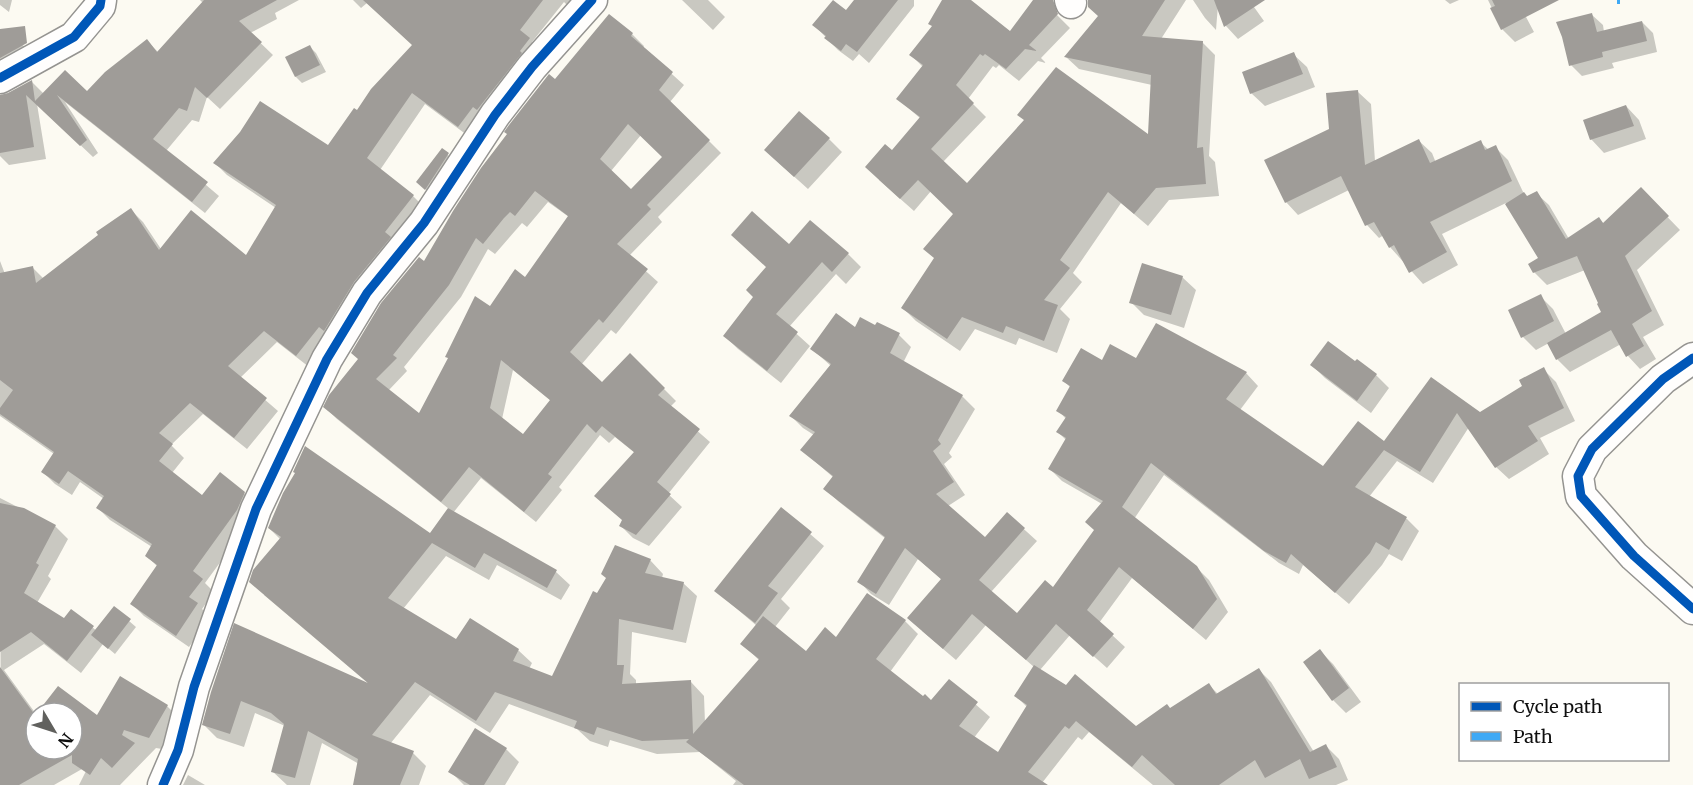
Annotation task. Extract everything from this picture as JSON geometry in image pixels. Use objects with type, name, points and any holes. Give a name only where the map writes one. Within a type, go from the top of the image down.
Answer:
[{"type":"street","points":[[0,78],[74,37],[100,6],[101,0]]},
{"type":"street","points":[[163,785],[178,750],[194,687],[256,509],[327,359],[367,293],[424,223],[508,96],[592,0]]},
{"type":"street","points":[[1693,358],[1663,379],[1592,449],[1578,476],[1581,496],[1634,556],[1693,609]]},
{"type":"building","points":[[204,0],[277,0],[239,21],[262,42],[207,98],[195,87],[187,111],[179,108],[153,139],[208,182],[192,202],[57,95],[87,140],[80,146],[26,95],[34,147],[0,153],[0,95],[32,80],[35,101],[65,70],[87,91],[105,72],[147,39],[157,52]]},
{"type":"building","points":[[363,0],[543,0],[520,30],[530,38],[520,51],[522,53],[477,110],[473,107],[458,127],[412,93],[367,158],[414,195],[385,232],[391,237],[354,282],[324,331],[319,327],[296,356],[264,331],[228,366],[267,398],[234,438],[190,403],[159,433],[173,444],[159,461],[202,495],[220,472],[245,492],[237,510],[193,571],[203,579],[189,597],[198,603],[176,636],[130,604],[157,565],[145,556],[152,544],[96,508],[104,496],[68,471],[59,484],[41,472],[54,452],[0,414],[0,408],[13,390],[0,380],[0,273],[33,266],[36,283],[98,235],[96,232],[131,208],[159,250],[191,210],[246,255],[276,205],[213,163],[240,132],[260,101],[328,145],[354,108],[357,110],[371,89],[412,45]]},
{"type":"building","points":[[833,0],[846,10],[854,0],[898,0],[857,52],[846,44],[841,51],[812,25]]},
{"type":"building","points":[[942,0],[971,0],[1010,31],[1033,0],[1053,0],[1058,14],[1029,45],[1037,51],[1025,49],[1006,69],[985,54],[983,56],[980,54],[956,85],[974,103],[931,149],[967,183],[1024,120],[1017,115],[1056,67],[1148,134],[1151,75],[1064,57],[1098,16],[1088,7],[1088,0],[1165,0],[1142,36],[1203,41],[1197,148],[1203,147],[1206,184],[1156,188],[1134,214],[1108,192],[1060,260],[1070,268],[1044,300],[1058,305],[1044,341],[1006,326],[1003,333],[962,317],[947,339],[901,308],[934,258],[923,249],[953,214],[918,180],[900,199],[865,167],[885,144],[892,150],[920,117],[896,99],[923,65],[909,55],[932,26],[928,24]]},
{"type":"building","points":[[1214,0],[1265,0],[1224,27]]},
{"type":"building","points":[[1492,0],[1559,0],[1501,30],[1490,8],[1495,6]]},
{"type":"building","points":[[1592,13],[1597,32],[1642,21],[1647,41],[1602,52],[1603,57],[1569,66],[1556,22]]},
{"type":"building","points":[[609,14],[633,33],[631,36],[673,72],[659,90],[710,140],[647,205],[651,209],[617,244],[648,269],[603,323],[599,319],[570,352],[602,382],[630,353],[665,388],[658,395],[700,429],[657,482],[671,494],[636,535],[619,526],[622,520],[594,496],[634,452],[602,426],[596,433],[587,424],[548,474],[552,477],[524,512],[469,467],[441,502],[323,407],[329,395],[358,359],[351,353],[381,303],[419,257],[424,261],[481,168],[507,134],[504,132],[509,125],[549,74],[555,79]],"holes":[[[628,124],[662,157],[631,189],[600,159]],[[535,191],[568,216],[525,277],[515,269],[490,306],[475,296],[445,357],[448,358],[419,413],[376,379],[397,358],[393,355],[449,285],[476,238],[483,244],[510,212],[515,216]],[[501,360],[550,400],[523,434],[490,408]]]},
{"type":"building","points":[[25,26],[27,43],[0,58],[0,29]]},
{"type":"building","points":[[310,45],[320,65],[295,77],[285,57]]},
{"type":"building","points":[[1294,52],[1303,74],[1250,94],[1242,72]]},
{"type":"building","points":[[1358,90],[1365,165],[1419,139],[1430,163],[1481,140],[1485,150],[1496,145],[1512,181],[1430,222],[1447,252],[1409,273],[1394,245],[1389,248],[1374,222],[1365,226],[1341,176],[1285,203],[1264,160],[1329,129],[1326,93]]},
{"type":"building","points":[[1626,105],[1634,126],[1590,140],[1583,120]]},
{"type":"building","points":[[799,111],[830,138],[794,177],[764,150]]},
{"type":"building","points":[[442,148],[449,153],[425,190],[416,182]]},
{"type":"building","points":[[1641,187],[1669,216],[1625,256],[1652,311],[1632,324],[1644,346],[1626,357],[1611,330],[1556,360],[1547,343],[1601,312],[1577,256],[1533,273],[1528,264],[1538,258],[1505,204],[1524,192],[1527,196],[1537,191],[1566,239],[1599,217],[1603,223]]},
{"type":"building","points":[[752,211],[789,244],[810,220],[849,253],[832,272],[822,262],[776,314],[798,332],[767,371],[723,336],[753,297],[746,290],[766,267],[731,235]]},
{"type":"building","points":[[1142,263],[1183,276],[1171,315],[1129,303]]},
{"type":"building","points":[[1541,294],[1554,321],[1521,338],[1508,310]]},
{"type":"building","points":[[836,313],[855,327],[860,317],[875,325],[877,322],[900,333],[890,353],[963,395],[938,440],[941,444],[933,451],[954,482],[936,494],[985,537],[1007,512],[1025,528],[979,580],[1017,613],[1045,580],[1053,587],[1094,530],[1085,522],[1103,501],[1048,469],[1066,438],[1056,432],[1066,417],[1056,411],[1070,386],[1062,381],[1081,348],[1102,360],[1110,344],[1136,358],[1156,323],[1247,372],[1226,399],[1323,466],[1358,421],[1384,441],[1431,377],[1480,412],[1522,386],[1519,380],[1544,367],[1564,408],[1528,426],[1538,441],[1495,468],[1457,413],[1420,472],[1384,450],[1355,487],[1407,517],[1389,550],[1376,542],[1370,553],[1335,593],[1291,554],[1286,563],[1264,551],[1151,463],[1122,507],[1197,566],[1217,599],[1193,629],[1119,567],[1087,610],[1114,634],[1093,657],[1056,624],[1026,660],[972,614],[943,649],[907,618],[941,579],[905,548],[876,594],[857,582],[885,537],[823,489],[833,476],[800,450],[815,432],[789,416],[831,364],[810,349]]},
{"type":"building","points":[[1328,341],[1377,374],[1357,401],[1310,365]]},
{"type":"building","points":[[305,446],[430,533],[448,508],[557,570],[547,588],[484,553],[475,568],[432,543],[388,598],[456,639],[470,618],[519,649],[513,661],[552,676],[593,591],[597,593],[606,578],[601,574],[615,545],[651,559],[645,573],[684,582],[673,630],[619,619],[617,665],[624,665],[622,684],[691,680],[693,734],[759,659],[740,644],[763,616],[806,651],[825,627],[836,637],[867,593],[906,620],[876,659],[931,700],[949,679],[978,702],[959,726],[998,752],[1027,705],[1014,696],[1034,665],[1066,685],[1075,674],[1136,726],[1167,704],[1170,708],[1209,683],[1216,694],[1259,668],[1310,752],[1326,744],[1337,767],[1309,779],[1300,759],[1265,778],[1255,760],[1219,785],[1175,785],[1142,755],[1132,767],[1076,721],[1069,729],[1065,726],[1028,772],[1048,785],[744,785],[686,742],[689,739],[642,741],[597,727],[594,735],[574,728],[577,721],[495,692],[476,721],[415,682],[372,735],[414,751],[400,785],[353,785],[358,759],[308,731],[295,778],[271,772],[284,724],[271,713],[241,701],[230,734],[202,725],[234,623],[368,683],[249,582],[253,570],[281,537],[268,528],[283,493],[295,473],[293,472]]},
{"type":"building","points":[[0,503],[24,508],[56,525],[36,563],[39,565],[24,593],[64,618],[71,609],[94,626],[67,661],[31,632],[0,652]]},
{"type":"building","points":[[781,507],[812,532],[768,586],[778,593],[755,623],[714,591]]},
{"type":"building","points":[[114,606],[131,619],[108,649],[91,635]]},
{"type":"building","points":[[1320,649],[1349,688],[1332,701],[1303,662]]},
{"type":"building","points":[[0,667],[25,701],[24,761],[61,761],[19,785],[0,785]]},
{"type":"building","points":[[120,676],[168,705],[149,738],[124,730],[122,735],[135,743],[112,768],[101,758],[90,775],[72,761],[84,761],[84,705],[97,715]]},
{"type":"building","points":[[58,686],[78,701],[46,701]]},
{"type":"building","points":[[475,728],[507,748],[484,785],[470,785],[448,772]]},
{"type":"cycle path","points":[[0,78],[74,37],[100,6],[101,0]]},
{"type":"cycle path","points":[[163,785],[178,750],[194,687],[256,509],[327,359],[367,293],[424,223],[495,115],[532,67],[592,0]]},
{"type":"cycle path","points":[[1693,358],[1663,379],[1592,449],[1578,476],[1581,496],[1634,556],[1693,609]]}]
